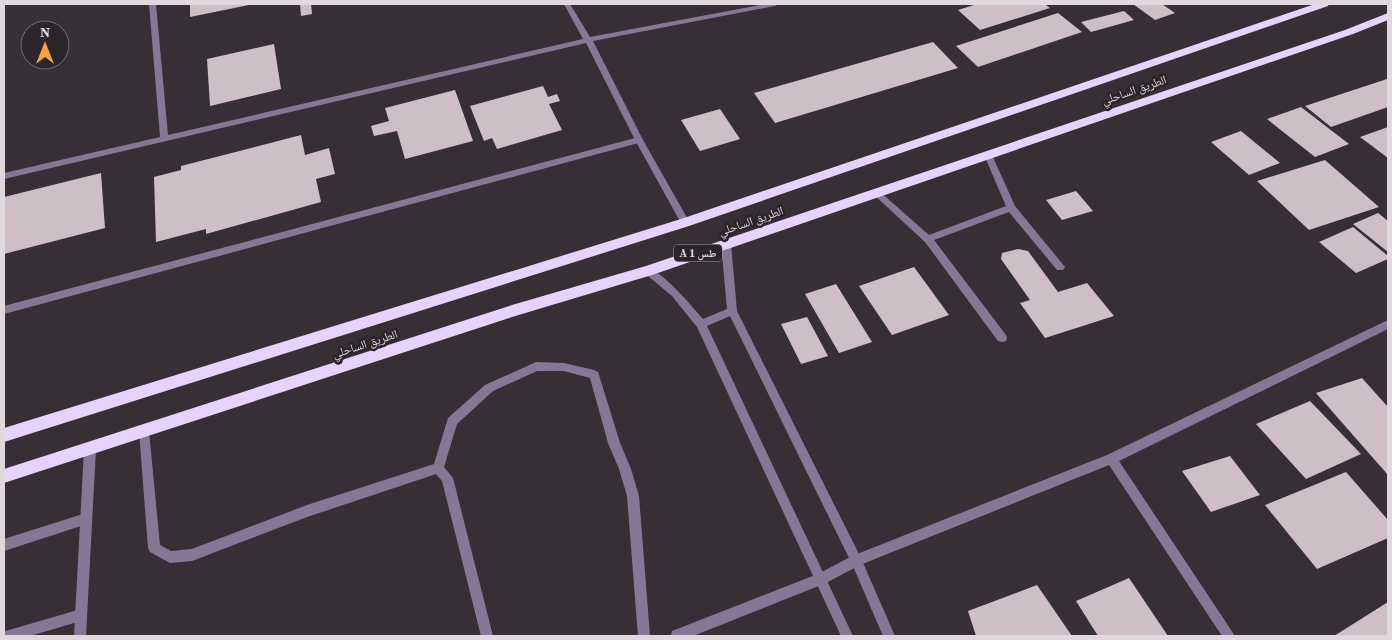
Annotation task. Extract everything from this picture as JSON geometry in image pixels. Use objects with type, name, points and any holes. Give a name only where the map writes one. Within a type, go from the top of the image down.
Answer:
[{"type":"highway","name":"الطريق الساحلي","points":[[4,435],[685,223],[1324,4]]},
{"type":"highway","name":"الطريق الساحلي","points":[[4,476],[512,311],[647,271],[1339,35],[1388,16]]},
{"type":"street","points":[[152,4],[164,137]]},
{"type":"street","points":[[567,4],[685,223]]},
{"type":"street","points":[[4,176],[164,137],[588,40],[775,4]]},
{"type":"street","points":[[4,310],[639,140]]},
{"type":"street","points":[[988,155],[1011,208],[1060,267]]},
{"type":"street","points":[[876,193],[928,239],[1002,338]]},
{"type":"street","points":[[928,239],[1011,208]]},
{"type":"street","points":[[726,244],[732,311],[856,560],[889,636]]},
{"type":"street","points":[[647,271],[674,293],[701,324],[822,579],[847,636]]},
{"type":"street","points":[[701,324],[732,311]]},
{"type":"street","points":[[676,636],[822,579],[856,560],[1111,460],[1388,324]]},
{"type":"street","points":[[438,468],[452,421],[489,388],[536,366],[564,367],[594,375],[614,443],[625,469],[633,496],[644,636]]},
{"type":"street","points":[[144,431],[154,548],[170,557],[192,555],[307,511],[438,468]]},
{"type":"street","points":[[80,636],[90,449]]},
{"type":"street","points":[[1111,460],[1229,636]]},
{"type":"street","points":[[438,468],[447,478],[487,636]]},
{"type":"street","points":[[4,545],[86,519]]},
{"type":"street","points":[[9,636],[81,615]]},
{"type":"building","points":[[190,4],[248,4],[249,5],[190,17]]},
{"type":"building","points":[[300,4],[311,4],[312,14],[301,16]]},
{"type":"building","points":[[977,4],[1045,4],[1050,8],[980,30],[958,10]]},
{"type":"building","points":[[1133,4],[1162,4],[1175,13],[1155,20]]},
{"type":"building","points":[[1124,11],[1134,20],[1091,32],[1081,22]]},
{"type":"building","points":[[1058,13],[1082,32],[978,67],[956,46]]},
{"type":"building","points":[[933,42],[958,68],[775,123],[754,93]]},
{"type":"building","points":[[274,44],[281,89],[210,106],[207,59]]},
{"type":"building","points":[[1387,79],[1388,107],[1331,127],[1305,106]]},
{"type":"building","points":[[543,86],[548,97],[557,94],[560,101],[549,104],[562,130],[497,149],[492,138],[484,141],[470,106]]},
{"type":"building","points":[[455,90],[473,141],[405,159],[397,131],[374,136],[371,126],[389,121],[385,108]]},
{"type":"building","points":[[1301,107],[1349,144],[1315,157],[1267,119]]},
{"type":"building","points":[[720,109],[740,139],[700,151],[681,120]]},
{"type":"building","points":[[1388,127],[1388,158],[1360,137]]},
{"type":"building","points":[[1241,131],[1280,163],[1249,175],[1211,142]]},
{"type":"building","points":[[301,135],[305,155],[329,148],[335,174],[316,179],[321,202],[206,234],[206,229],[156,242],[154,177],[181,170],[181,166]]},
{"type":"building","points":[[1325,160],[1379,207],[1309,230],[1257,181]]},
{"type":"building","points":[[101,173],[105,228],[4,254],[4,197]]},
{"type":"building","points":[[1076,191],[1093,211],[1062,220],[1046,200]]},
{"type":"building","points":[[1378,213],[1388,221],[1388,252],[1353,224]]},
{"type":"building","points":[[1353,227],[1388,256],[1388,259],[1356,273],[1319,242]]},
{"type":"building","points":[[1018,249],[1028,251],[1058,292],[1087,283],[1114,316],[1045,338],[1020,303],[1030,300],[1001,259],[1002,253]]},
{"type":"building","points":[[914,267],[949,315],[892,335],[859,286]]},
{"type":"building","points":[[836,284],[872,342],[839,353],[805,294]]},
{"type":"building","points":[[807,317],[828,356],[801,364],[781,324]]},
{"type":"building","points":[[1362,378],[1388,407],[1388,475],[1316,393]]},
{"type":"building","points":[[1310,401],[1361,454],[1306,479],[1256,424]]},
{"type":"building","points":[[1230,456],[1260,495],[1211,512],[1182,471]]},
{"type":"building","points":[[1346,472],[1388,520],[1388,538],[1317,569],[1265,505]]},
{"type":"building","points":[[1129,578],[1168,636],[1098,636],[1076,601]]},
{"type":"building","points":[[1037,585],[1072,636],[976,636],[968,611]]},
{"type":"building","points":[[1388,602],[1388,636],[1334,636]]}]
